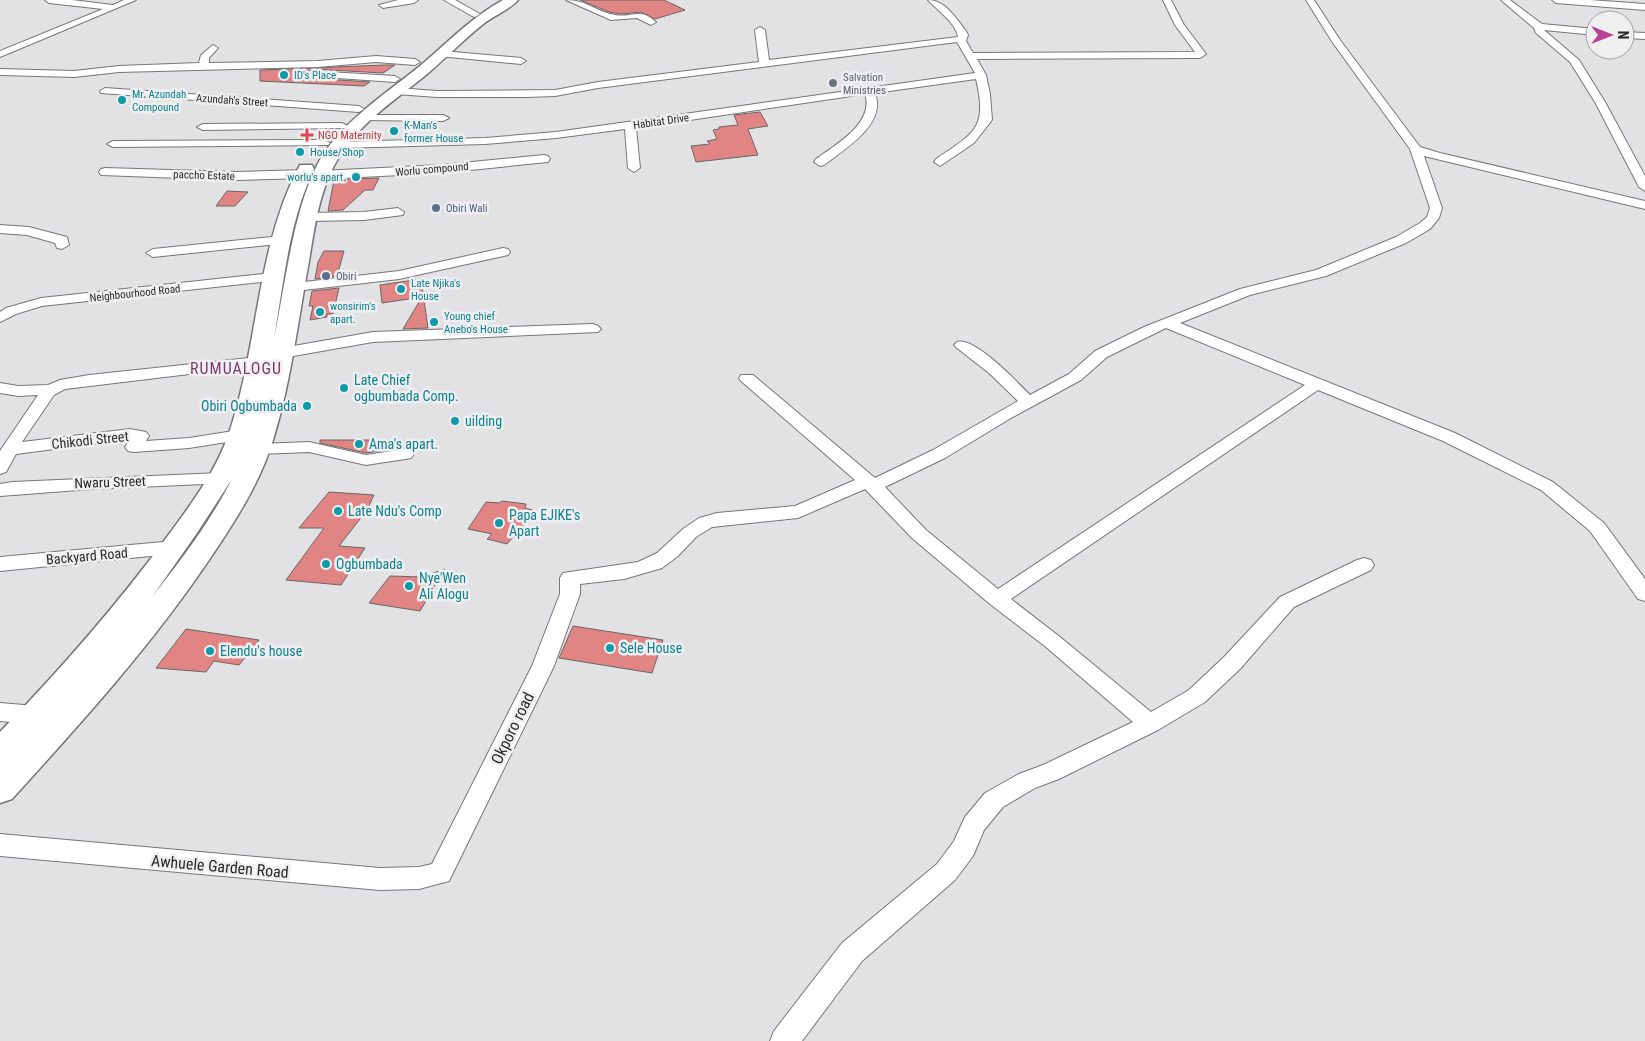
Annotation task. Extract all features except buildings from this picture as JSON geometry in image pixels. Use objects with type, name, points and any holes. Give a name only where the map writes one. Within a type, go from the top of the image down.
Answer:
[{"type":"main road","points":[[396,85],[415,62],[476,14],[499,0]]},
{"type":"main road","points":[[0,753],[98,646],[174,548],[221,479],[234,453],[240,435],[258,362],[273,277],[282,240],[312,174],[335,138],[396,85],[442,54],[483,18],[512,0]]},
{"type":"main road","points":[[0,789],[126,649],[176,586],[217,528],[259,449],[282,353],[309,217],[312,174]]},
{"type":"street","points":[[49,0],[115,7]]},
{"type":"street","points":[[0,54],[132,0]]},
{"type":"street","points":[[383,5],[414,0]]},
{"type":"street","points":[[448,0],[476,14]]},
{"type":"street","points":[[570,0],[611,18],[638,15],[651,22]]},
{"type":"street","points":[[932,0],[949,14],[961,30],[962,39],[981,75],[985,94],[986,120],[970,141],[940,162]]},
{"type":"street","points":[[970,56],[1200,55],[1180,25],[1167,0]]},
{"type":"street","points":[[570,578],[626,572],[656,562],[673,550],[690,530],[705,522],[718,519],[798,512],[870,483],[939,454],[1005,414],[1075,376],[1101,354],[1166,323],[1246,292],[1321,273],[1400,240],[1425,226],[1434,218],[1436,208],[1416,149],[1336,41],[1310,0]]},
{"type":"street","points":[[1505,0],[1540,27],[1585,31]]},
{"type":"street","points":[[1556,0],[1645,7]]},
{"type":"street","points":[[1540,27],[1539,32],[1574,60],[1600,102],[1645,187]]},
{"type":"street","points":[[760,30],[764,64]]},
{"type":"street","points":[[310,74],[396,85],[444,94],[555,93],[962,39]]},
{"type":"street","points":[[206,66],[204,58],[213,48]]},
{"type":"street","points":[[442,54],[521,61]]},
{"type":"street","points":[[0,72],[74,74],[119,69],[308,64],[376,59],[415,62]]},
{"type":"street","name":"Habitat Drive","points":[[113,144],[335,138],[485,141],[630,126],[981,75]]},
{"type":"street","points":[[820,162],[855,134],[871,116],[874,103],[869,90]]},
{"type":"street","name":"Azundah's Street","points":[[105,91],[362,114],[443,118]]},
{"type":"street","points":[[630,126],[634,168]]},
{"type":"street","points":[[203,127],[335,138]]},
{"type":"street","points":[[1416,149],[1436,156],[1643,201]]},
{"type":"street","name":"Worlu compound","points":[[312,174],[441,170],[495,163],[544,160]]},
{"type":"street","name":"paccho Estate","points":[[105,172],[236,176],[312,174]]},
{"type":"street","points":[[309,217],[364,216],[398,212]]},
{"type":"street","points":[[0,229],[29,231],[62,240],[62,246]]},
{"type":"street","points":[[153,253],[282,240]]},
{"type":"street","points":[[295,287],[399,275],[503,252]]},
{"type":"street","name":"Neighbourhood Road","points":[[0,318],[11,311],[41,302],[273,277]]},
{"type":"street","points":[[1166,323],[1449,437],[1547,486],[1597,527],[1645,594]]},
{"type":"street","points":[[282,353],[383,337],[469,332],[592,329]]},
{"type":"street","points":[[962,345],[995,370],[1028,402]]},
{"type":"street","points":[[0,468],[6,451],[51,390],[60,385],[89,380],[258,362]]},
{"type":"street","points":[[747,378],[870,483],[919,534],[1053,642],[1150,724]]},
{"type":"street","points":[[998,599],[1318,383]]},
{"type":"street","points":[[0,388],[18,391],[51,390]]},
{"type":"street","name":"Chikodi Street","points":[[6,451],[130,434],[140,436],[134,447],[189,443],[240,435]]},
{"type":"street","points":[[259,449],[309,447],[366,460],[405,454]]},
{"type":"street","name":"Nwaru Street","points":[[0,490],[15,486],[47,486],[90,482],[221,479]]},
{"type":"street","points":[[187,528],[217,528]]},
{"type":"street","name":"Backyard Road","points":[[0,564],[174,548]]},
{"type":"street","points":[[784,1041],[852,952],[946,872],[964,848],[974,824],[994,800],[1027,781],[1051,772],[1150,724],[1197,696],[1232,663],[1287,602],[1364,565]]},
{"type":"street","name":"Okporo road","points":[[440,873],[543,666],[570,594],[570,578]]},
{"type":"street","points":[[0,712],[36,715]]},
{"type":"street","name":"Awhuele Garden Road","points":[[0,845],[380,879],[419,878],[440,873]]},
{"type":"place","name":"ID's Place","points":[[284,75]]},
{"type":"place","name":"Salvation Ministries","points":[[833,83]]},
{"type":"place","name":"Mr. Azundah Compound","points":[[122,100]]},
{"type":"place","name":"K-Man's former House","points":[[394,131]]},
{"type":"place","name":"NGO Maternity","points":[[307,135]]},
{"type":"place","name":"House/Shop","points":[[300,152]]},
{"type":"place","name":"worlu's apart.","points":[[356,177]]},
{"type":"place","name":"Obiri Wali","points":[[436,208]]},
{"type":"place","name":"Obiri","points":[[326,276]]},
{"type":"place","name":"Late Njika's House","points":[[401,289]]},
{"type":"place","name":"wonsirim's apart.","points":[[320,312]]},
{"type":"place","name":"Young chief Anebo's House","points":[[434,322]]},
{"type":"place","name":"Late Chief ogbumbada Comp.","points":[[344,388]]},
{"type":"place","name":"Obiri Ogbumbada","points":[[307,406]]},
{"type":"place","name":"uilding","points":[[455,421]]},
{"type":"place","name":"Ama's apart.","points":[[359,444]]},
{"type":"place","name":"Late Ndu's Comp","points":[[338,511]]},
{"type":"place","name":"Papa EJIKE's Apart","points":[[499,523]]},
{"type":"place","name":"Ogbumbada","points":[[326,564]]},
{"type":"place","name":"Nye'Wen Ali Alogu","points":[[409,586]]},
{"type":"place","name":"Sele House","points":[[610,648]]},
{"type":"place","name":"Elendu's house","points":[[210,651]]},
{"type":"district","name":"RUMUALOGU","points":[[236,368]]}]
